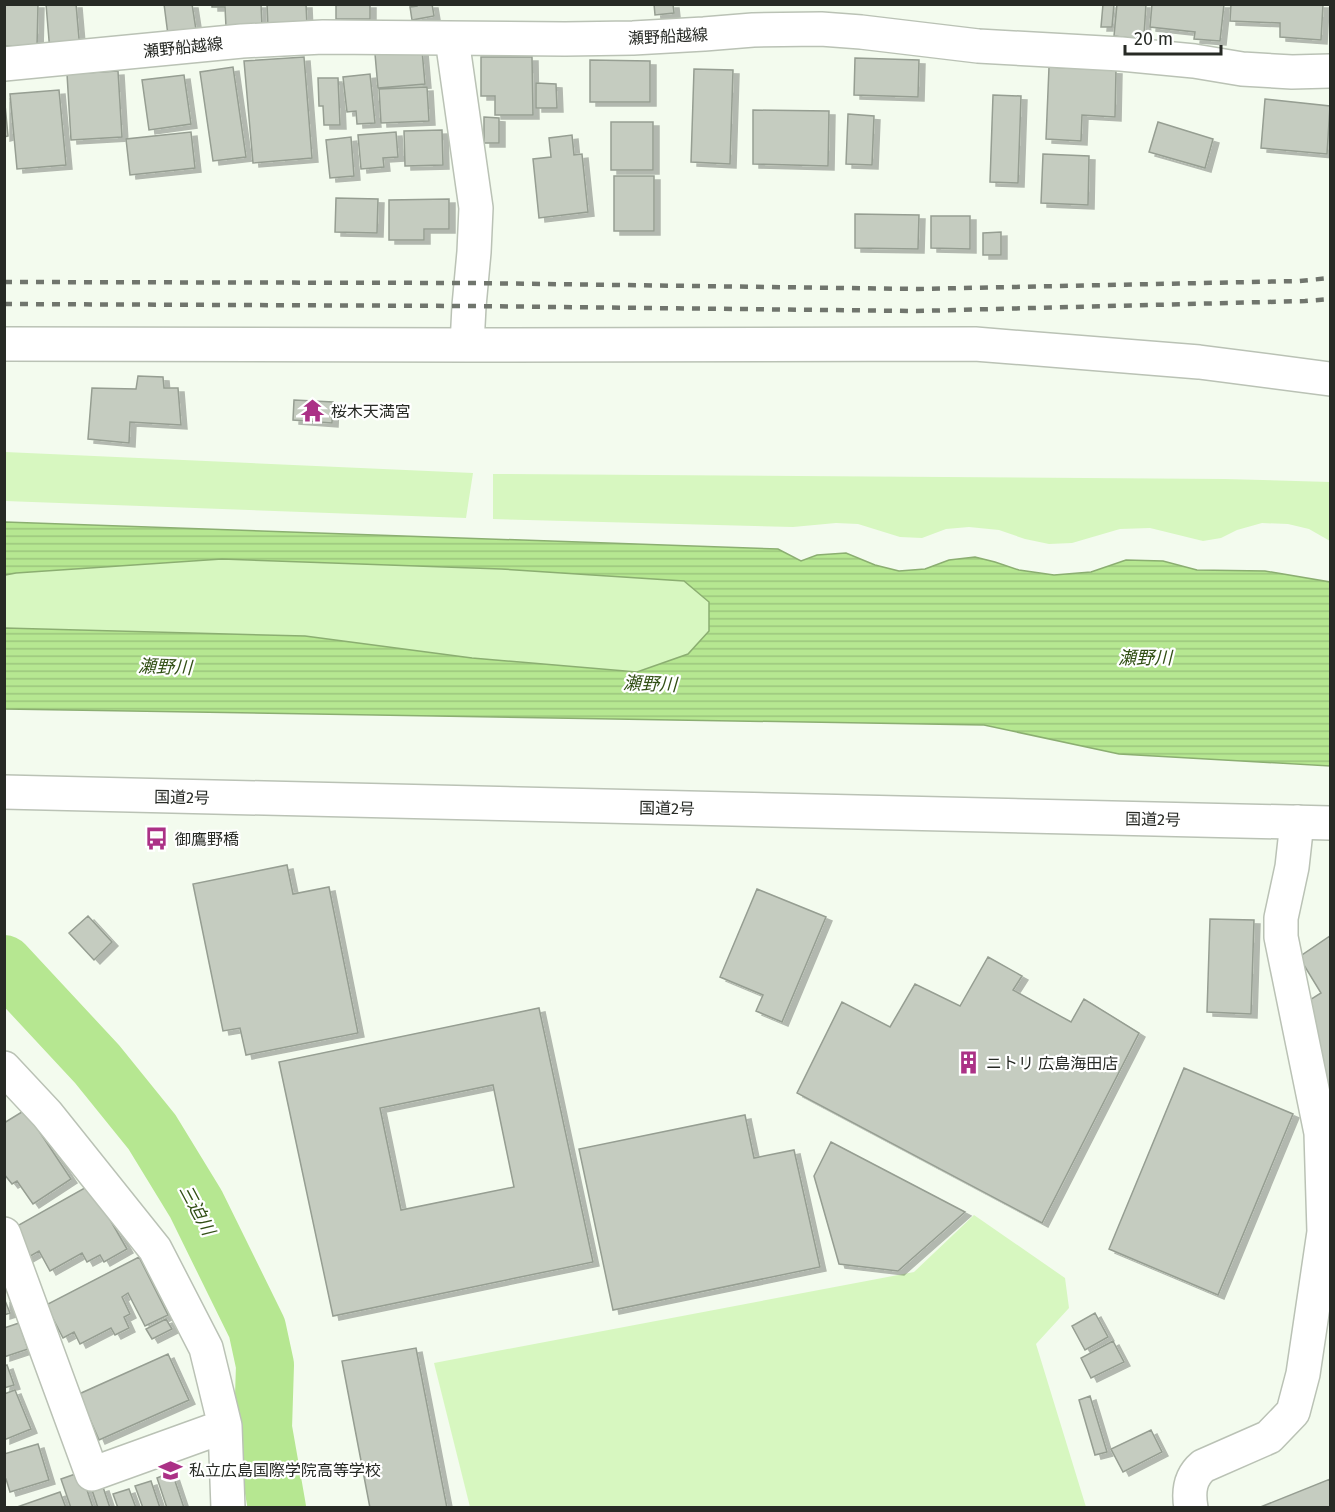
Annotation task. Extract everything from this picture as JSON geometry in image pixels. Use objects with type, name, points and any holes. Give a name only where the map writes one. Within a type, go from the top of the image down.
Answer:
[{"type":"main road","name":"瀬野船越線","points":[[4,64],[242,41],[343,37],[633,38],[753,30],[821,30],[861,32],[978,46],[1121,54],[1194,61],[1242,69],[1292,72],[1330,71]]},
{"type":"main road","points":[[452,39],[476,208],[467,345]]},
{"type":"main road","points":[[4,344],[975,344],[1199,362],[1330,379]]},
{"type":"main road","name":"国道2号","points":[[4,792],[1330,822]]},
{"type":"main road","points":[[1191,1508],[1190,1484],[1196,1472],[1203,1466],[1269,1437],[1293,1412],[1303,1374],[1324,1232],[1321,1133],[1281,937],[1281,918],[1292,867],[1297,822]]},
{"type":"main road","points":[[4,1068],[47,1114],[155,1249],[206,1348],[225,1426],[228,1508]]},
{"type":"main road","points":[[4,1234],[92,1474],[225,1426]]},
{"type":"shaded area","points":[[5,452],[473,473],[466,518],[5,501]]},
{"type":"shaded area","points":[[493,474],[1225,479],[1330,482],[1330,541],[1309,529],[1288,524],[1262,523],[1237,530],[1221,538],[1203,541],[1150,528],[1120,529],[1072,543],[1049,544],[999,530],[969,527],[946,529],[922,538],[900,537],[858,524],[836,523],[793,527],[493,519]]},
{"type":"shaded area","points":[[222,559],[501,569],[684,581],[709,602],[709,631],[688,654],[637,672],[472,658],[305,636],[5,628],[5,575]]},
{"type":"shaded area","points":[[974,1215],[1065,1278],[1069,1308],[1036,1344],[1086,1507],[470,1507],[434,1363],[914,1272]]},
{"type":"water","name":"瀬野川","points":[[5,522],[778,549],[801,561],[817,555],[846,553],[875,565],[899,571],[925,569],[949,560],[975,557],[1019,570],[1054,575],[1091,572],[1126,560],[1163,561],[1197,570],[1265,571],[1330,582],[1330,766],[1119,754],[984,725],[5,709],[5,628],[305,636],[472,658],[637,672],[688,654],[709,631],[709,602],[684,581],[501,569],[222,559],[5,575]]},
{"type":"building","points":[[4,4],[38,4],[37,47],[4,46]]},
{"type":"building","points":[[46,4],[76,4],[80,50],[50,52]]},
{"type":"building","points":[[164,4],[192,4],[196,30],[168,35]]},
{"type":"building","points":[[212,4],[261,4],[262,26],[226,27],[225,7],[212,7]]},
{"type":"building","points":[[267,4],[306,4],[307,26],[268,28]]},
{"type":"building","points":[[336,4],[370,4],[370,19],[336,19]]},
{"type":"building","points":[[417,4],[432,4],[434,16],[412,20],[410,7],[417,6]]},
{"type":"building","points":[[654,4],[673,4],[674,13],[655,15]]},
{"type":"building","points":[[1103,4],[1114,4],[1112,27],[1101,27]]},
{"type":"building","points":[[1117,4],[1146,4],[1144,35],[1138,34],[1137,39],[1114,36]]},
{"type":"building","points":[[1152,4],[1224,4],[1220,41],[1194,39],[1195,32],[1150,27]]},
{"type":"building","points":[[1231,4],[1323,4],[1321,40],[1280,37],[1280,23],[1230,21]]},
{"type":"building","points":[[422,50],[425,84],[378,88],[375,54]]},
{"type":"building","points":[[304,57],[312,158],[253,163],[244,61]]},
{"type":"building","points":[[481,57],[532,57],[533,115],[495,115],[495,96],[481,96]]},
{"type":"building","points":[[855,58],[919,60],[918,97],[854,95]]},
{"type":"building","points":[[590,60],[650,61],[650,102],[590,102]]},
{"type":"building","points":[[233,67],[246,157],[213,161],[200,72]]},
{"type":"building","points":[[1049,67],[1116,70],[1115,117],[1082,115],[1081,141],[1046,139]]},
{"type":"building","points":[[694,69],[733,70],[730,164],[691,162]]},
{"type":"building","points":[[118,71],[122,137],[71,140],[67,74]]},
{"type":"building","points":[[370,74],[375,123],[357,124],[356,111],[347,112],[343,77]]},
{"type":"building","points":[[184,75],[191,124],[149,130],[142,80]]},
{"type":"building","points":[[318,78],[338,78],[340,125],[324,125],[323,106],[319,106]]},
{"type":"building","points":[[536,83],[556,84],[557,108],[536,108]]},
{"type":"building","points":[[427,87],[429,121],[381,123],[379,89]]},
{"type":"building","points":[[59,90],[66,165],[17,169],[10,94]]},
{"type":"building","points":[[4,94],[8,136],[4,137]]},
{"type":"building","points":[[993,95],[1021,96],[1018,183],[990,182]]},
{"type":"building","points":[[1265,99],[1330,106],[1327,154],[1261,148]]},
{"type":"building","points":[[753,110],[829,111],[828,166],[753,164]]},
{"type":"building","points":[[848,114],[874,116],[872,165],[846,164]]},
{"type":"building","points":[[484,117],[499,118],[499,143],[484,143]]},
{"type":"building","points":[[611,122],[653,122],[653,170],[611,170]]},
{"type":"building","points":[[1158,122],[1213,139],[1205,168],[1149,152]]},
{"type":"building","points":[[442,130],[443,165],[405,166],[404,131]]},
{"type":"building","points":[[191,132],[195,168],[130,175],[126,139]]},
{"type":"building","points":[[396,132],[398,157],[383,158],[384,167],[361,169],[358,135]]},
{"type":"building","points":[[572,135],[574,155],[582,154],[588,212],[539,218],[533,159],[551,157],[549,138]]},
{"type":"building","points":[[351,137],[354,176],[330,178],[326,140]]},
{"type":"building","points":[[1043,154],[1089,156],[1088,205],[1041,203]]},
{"type":"building","points":[[614,176],[654,176],[654,231],[614,231]]},
{"type":"building","points":[[336,198],[378,199],[377,233],[335,232]]},
{"type":"building","points":[[449,199],[449,229],[424,229],[424,240],[389,240],[389,200]]},
{"type":"building","points":[[855,214],[919,215],[918,249],[855,248]]},
{"type":"building","points":[[931,216],[970,216],[970,249],[931,248]]},
{"type":"building","points":[[1001,232],[1001,255],[983,255],[983,233]]},
{"type":"building","points":[[138,376],[163,377],[164,388],[178,388],[181,425],[130,422],[129,443],[88,439],[92,388],[136,389]]},
{"type":"building","name":"桜木天満宮","points":[[294,400],[333,402],[332,423],[293,420]]},
{"type":"building","points":[[287,865],[293,894],[329,887],[358,1033],[246,1055],[240,1028],[223,1031],[193,884]]},
{"type":"building","points":[[757,889],[826,917],[782,1022],[756,1011],[763,995],[720,977]]},
{"type":"building","points":[[88,916],[112,942],[94,960],[69,933]]},
{"type":"building","points":[[1210,919],[1254,920],[1251,1014],[1207,1012]]},
{"type":"building","points":[[1330,936],[1330,1126],[1308,1001],[1321,993],[1299,957]]},
{"type":"building","name":"ニトリ 広島海田店","points":[[988,957],[1022,976],[1013,990],[1071,1022],[1084,999],[1139,1033],[1042,1223],[797,1093],[842,1002],[890,1027],[915,984],[960,1006]]},
{"type":"building","points":[[539,1008],[593,1262],[333,1316],[279,1062]],"holes":[[[493,1085],[514,1187],[401,1210],[380,1108]]]},
{"type":"building","points":[[1184,1068],[1293,1114],[1218,1295],[1109,1249]]},
{"type":"building","points":[[25,1110],[71,1179],[33,1204],[17,1181],[12,1184],[4,1174],[4,1123]]},
{"type":"building","points":[[745,1115],[754,1158],[794,1150],[820,1267],[613,1310],[579,1149]]},
{"type":"building","points":[[831,1142],[965,1212],[898,1271],[839,1264],[814,1176]]},
{"type":"building","points":[[90,1185],[127,1249],[104,1262],[100,1255],[87,1262],[82,1253],[50,1271],[39,1251],[27,1258],[17,1226]]},
{"type":"building","points":[[139,1257],[168,1315],[145,1326],[128,1293],[122,1297],[130,1314],[124,1317],[129,1328],[115,1335],[111,1328],[80,1344],[74,1332],[63,1338],[46,1305]]},
{"type":"building","points":[[4,1298],[10,1313],[4,1315]]},
{"type":"building","points":[[1095,1313],[1108,1337],[1085,1350],[1072,1326]]},
{"type":"building","points":[[166,1319],[172,1329],[152,1339],[146,1329]]},
{"type":"building","points":[[19,1323],[28,1349],[4,1357],[4,1328]]},
{"type":"building","points":[[1113,1341],[1124,1362],[1091,1378],[1081,1358]]},
{"type":"building","points":[[416,1348],[447,1508],[370,1508],[342,1361]]},
{"type":"building","points":[[168,1354],[189,1400],[99,1440],[79,1394]]},
{"type":"building","points":[[7,1365],[14,1385],[4,1388],[4,1366]]},
{"type":"building","points":[[15,1390],[31,1429],[4,1440],[4,1394]]},
{"type":"building","points":[[1090,1396],[1107,1452],[1095,1455],[1079,1400]]},
{"type":"building","points":[[1151,1430],[1162,1452],[1123,1472],[1111,1449]]},
{"type":"building","points":[[38,1444],[49,1480],[10,1492],[6,1479],[4,1479],[4,1454]]},
{"type":"building","points":[[81,1472],[93,1508],[71,1508],[61,1479]]},
{"type":"building","points":[[172,1472],[184,1508],[167,1508],[157,1478]]},
{"type":"building","points":[[1330,1479],[1330,1508],[1258,1508]]},
{"type":"building","points":[[151,1481],[160,1508],[143,1508],[135,1486]]},
{"type":"building","points":[[103,1487],[110,1508],[98,1508],[92,1490]]},
{"type":"building","points":[[129,1489],[136,1508],[118,1508],[113,1494]]},
{"type":"building","points":[[60,1492],[66,1508],[17,1508],[17,1507]]},
{"type":"waterway","name":"三迫川","points":[[4,964],[97,1064],[152,1132],[196,1204],[257,1328],[265,1365],[263,1428],[277,1508]]},
{"type":"railway","points":[[4,282],[471,283],[918,289],[1299,281],[1330,278]]},
{"type":"railway","points":[[4,304],[916,311],[1330,299]]},
{"type":"place","name":"桜木天満宮","points":[[313,411]]},
{"type":"place","name":"御鷹野橋","points":[[157,839]]},
{"type":"place","name":"ニトリ 広島海田店","points":[[968,1063]]},
{"type":"place","name":"私立広島国際学院高等学校","points":[[171,1470]]}]
